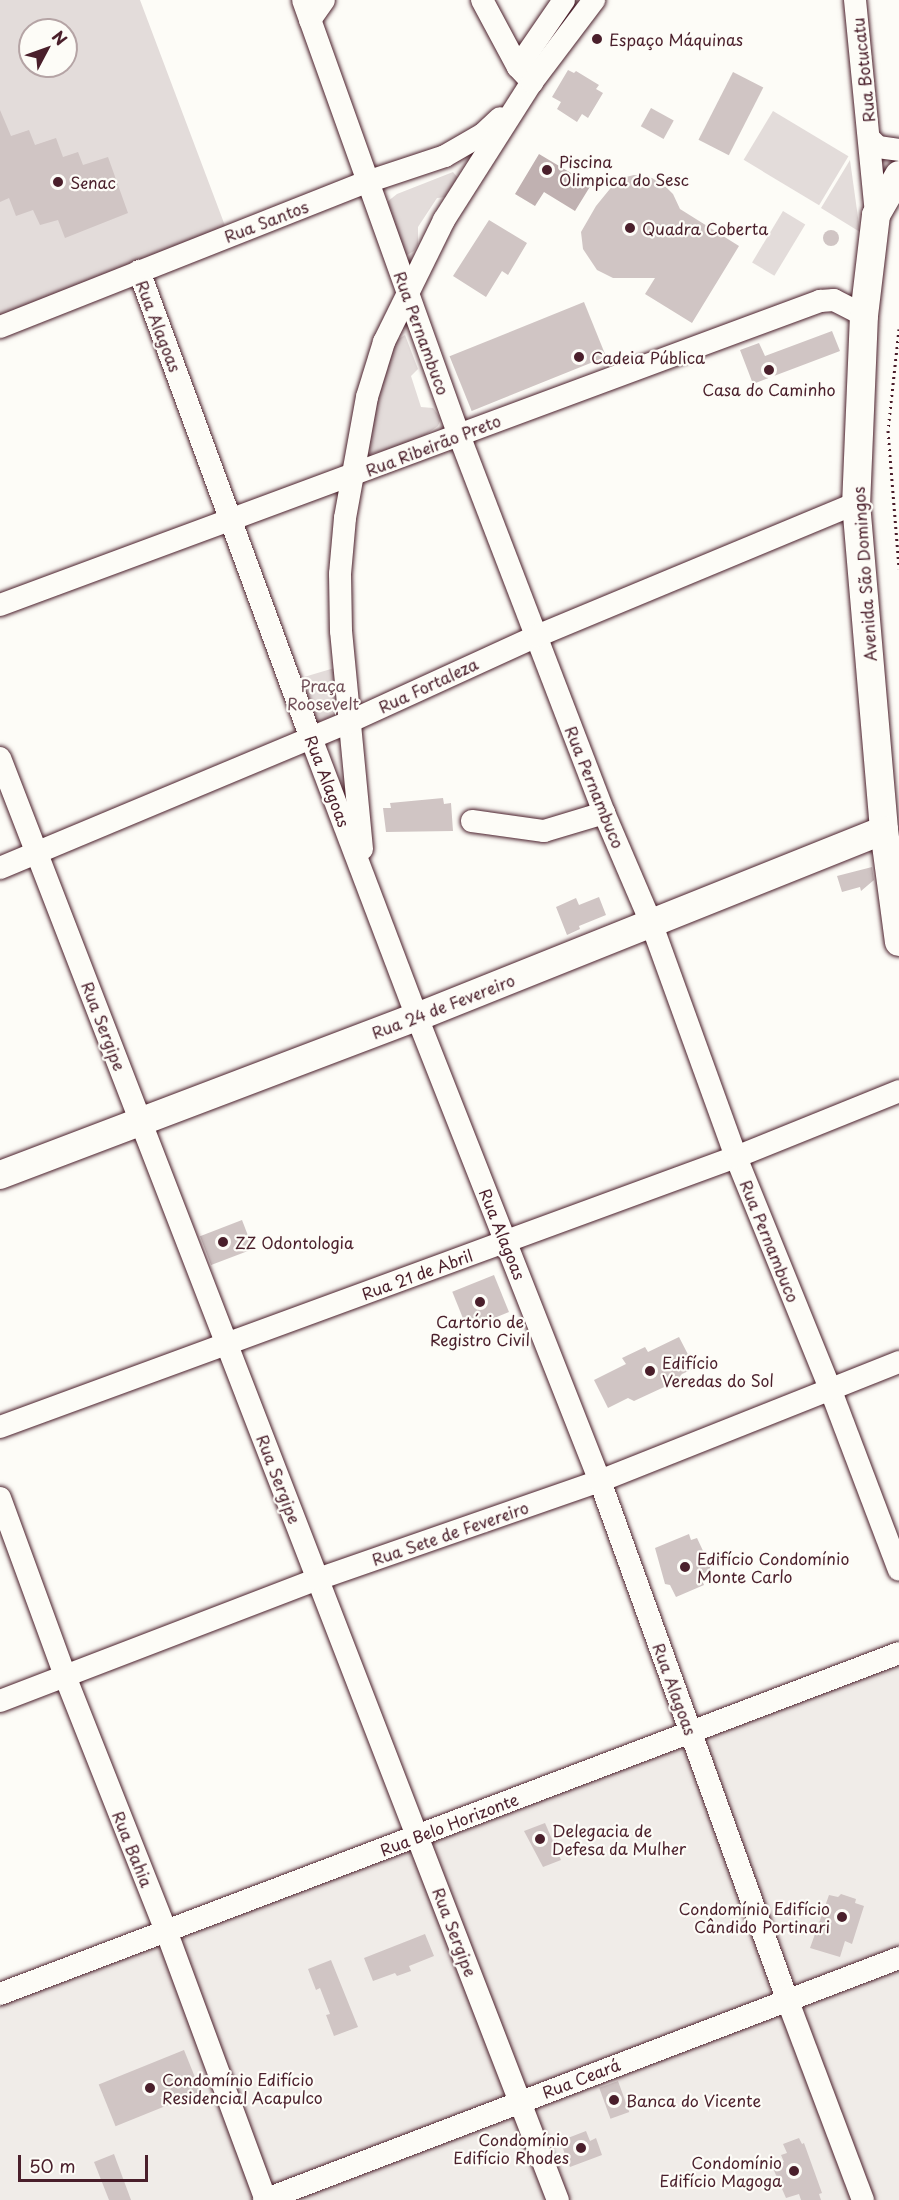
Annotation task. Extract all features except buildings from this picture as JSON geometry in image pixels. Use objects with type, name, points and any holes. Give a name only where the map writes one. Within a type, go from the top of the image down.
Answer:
[{"type":"main road","name":"Avenida São Domingos","points":[[899,175],[876,215],[864,315],[856,503],[890,826],[899,942]]},
{"type":"main road","name":"Rua 24 de Fevereiro","points":[[0,1175],[652,925],[890,826]]},
{"type":"street","points":[[306,10],[324,0]]},
{"type":"street","points":[[482,0],[524,83]]},
{"type":"street","points":[[365,878],[341,631],[340,574],[345,519],[367,397],[384,342],[408,291],[467,180],[524,83],[564,0]]},
{"type":"street","points":[[524,83],[594,0]]},
{"type":"street","name":"Rua Botucatu","points":[[855,0],[876,215]]},
{"type":"street","name":"Rua Pernambuco","points":[[306,10],[459,435],[604,813],[652,925],[736,1157],[831,1391],[899,1570]]},
{"type":"street","name":"Rua Santos","points":[[0,327],[367,182],[445,156],[483,134],[524,83]]},
{"type":"street","name":"Rua Botucatu","points":[[870,139],[878,147],[899,150]]},
{"type":"street","points":[[445,156],[455,156],[462,162],[467,180]]},
{"type":"street","name":"Rua Alagoas","points":[[139,271],[311,738],[417,1017],[600,1481],[787,1999],[863,2200]]},
{"type":"street","name":"Rua Ribeirão Preto","points":[[0,605],[820,301],[834,300],[864,315]]},
{"type":"street","name":"Rua Fortaleza","points":[[0,867],[349,722],[537,636],[856,503]]},
{"type":"street","name":"Rua Sergipe","points":[[0,758],[558,2200]]},
{"type":"street","points":[[472,821],[544,831],[604,813]]},
{"type":"street","name":"Rua 21 de Abril","points":[[0,1427],[736,1157],[899,1091]]},
{"type":"street","name":"Rua Sete de Fevereiro","points":[[0,1701],[318,1579],[600,1481],[899,1362]]},
{"type":"street","name":"Rua Bahia","points":[[0,1498],[65,1676],[167,1933],[266,2200]]},
{"type":"street","name":"Rua Belo Horizonte","points":[[0,1994],[167,1933],[899,1653]]},
{"type":"street","name":"Rua Ceará","points":[[266,2200],[787,1999],[899,1959]]},
{"type":"path","points":[[899,329],[888,431],[899,569]]},
{"type":"shaded area","name":"Piscina Olimpica do Sesc","points":[[539,154],[591,185],[575,211],[544,192],[535,206],[515,194]]},
{"type":"shaded area","points":[[899,1649],[899,2200],[0,2200],[0,1988]]},
{"type":"green space","points":[[0,0],[140,0],[227,231],[0,317]]},
{"type":"green space","points":[[773,111],[848,156],[819,205],[744,160]]},
{"type":"green space","points":[[850,160],[860,232],[821,208]]},
{"type":"green space","points":[[453,172],[458,178],[446,197],[437,198],[418,227],[418,244],[414,251],[405,256],[387,202],[397,194]]},
{"type":"green space","points":[[783,211],[805,224],[774,276],[752,262]]},
{"type":"green space","points":[[405,335],[418,369],[411,376],[421,407],[433,408],[441,419],[438,426],[415,442],[371,454],[366,445],[388,357],[397,340]]},
{"type":"green space","name":"Praça Roosevelt","points":[[341,666],[346,711],[310,725],[294,680]]},
{"type":"place","name":"Espaço Máquinas","points":[[597,39]]},
{"type":"place","name":"Piscina Olimpica do Sesc","points":[[547,170]]},
{"type":"place","name":"Senac","points":[[58,182]]},
{"type":"place","name":"Quadra Coberta","points":[[630,228]]},
{"type":"place","name":"Cadeia Pública","points":[[579,357]]},
{"type":"place","name":"Casa do Caminho","points":[[769,370]]},
{"type":"place","name":"ZZ Odontologia","points":[[223,1242]]},
{"type":"place","name":"Cartório de Registro Civil","points":[[480,1302]]},
{"type":"place","name":"Edifício Veredas do Sol","points":[[650,1371]]},
{"type":"place","name":"Edifício Condomínio Monte Carlo","points":[[685,1567]]},
{"type":"place","name":"Delegacia de Defesa da Mulher","points":[[540,1839]]},
{"type":"place","name":"Condomínio Edifício Cândido Portinari","points":[[842,1917]]},
{"type":"place","name":"Condomínio Edifício Residencial Acapulco","points":[[150,2088]]},
{"type":"place","name":"Banca do Vicente","points":[[614,2100]]},
{"type":"place","name":"Condomínio Edifício Rhodes","points":[[581,2148]]},
{"type":"place","name":"Condomínio Edifício Magoga","points":[[794,2171]]}]
